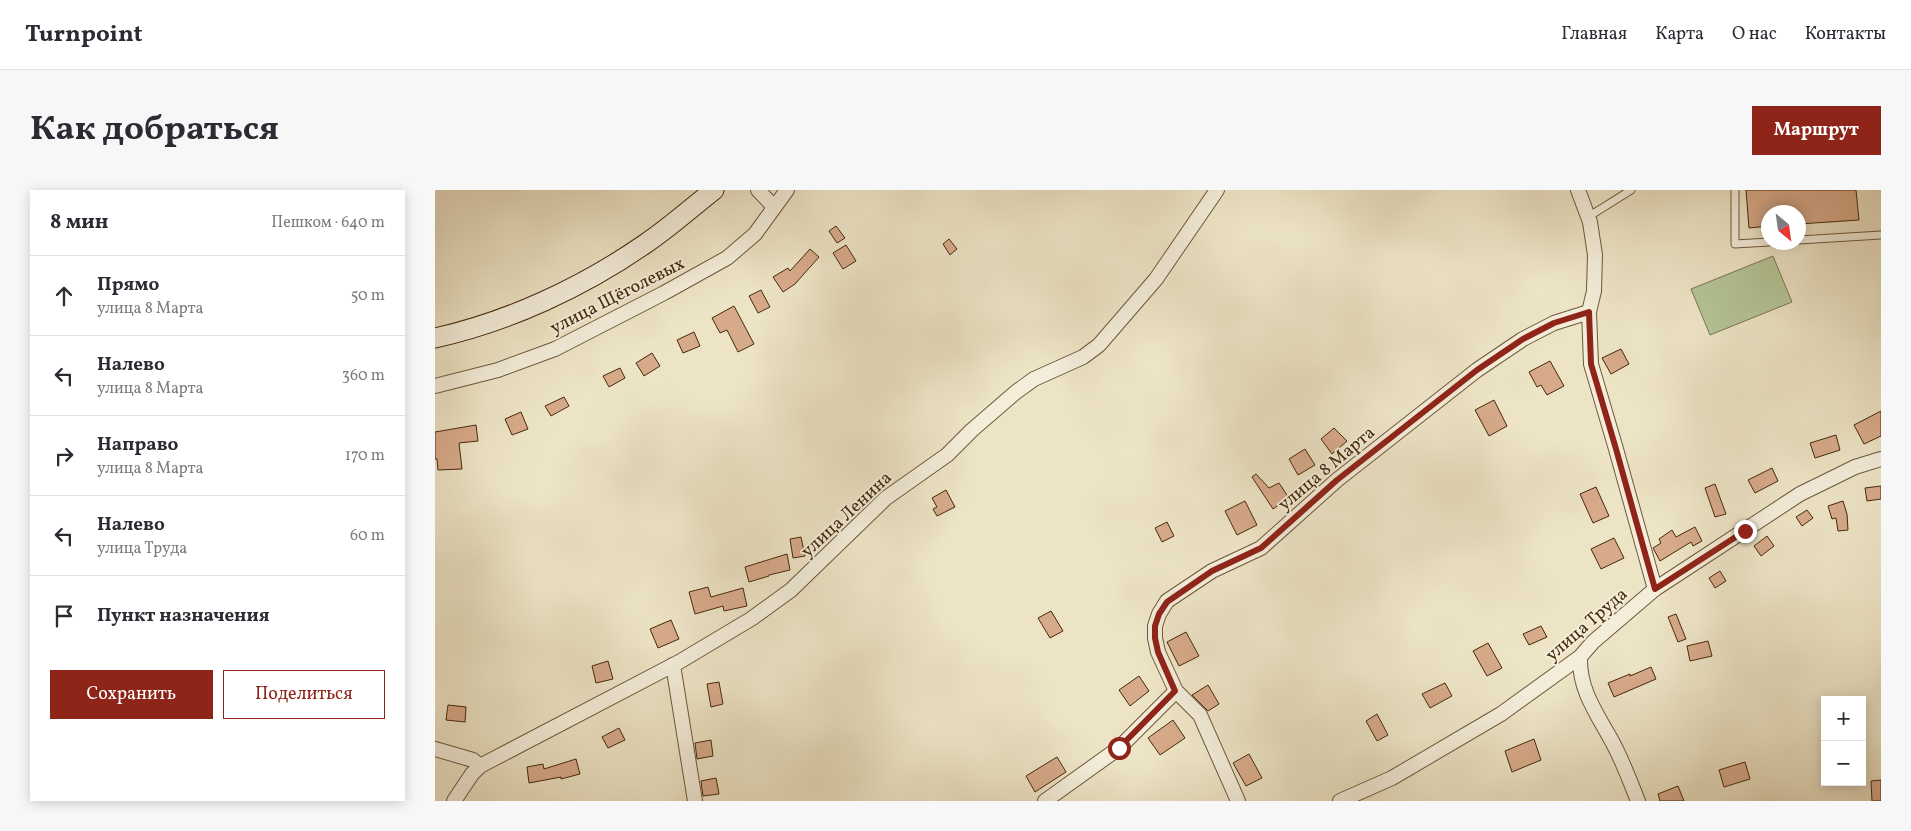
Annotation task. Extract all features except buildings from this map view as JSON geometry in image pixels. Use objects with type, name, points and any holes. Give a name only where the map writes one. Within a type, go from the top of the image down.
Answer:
[{"type":"main road","points":[[435,338],[456,334],[521,312],[587,279],[646,244],[714,190]]},
{"type":"street","points":[[758,190],[774,207]]},
{"type":"street","name":"улица Щёголевых","points":[[435,386],[498,370],[555,349],[727,258],[755,234],[787,190]]},
{"type":"street","name":"улица Ленина","points":[[480,766],[673,666],[751,619],[791,590],[886,498],[947,455],[972,430],[1016,392],[1049,372],[1083,357],[1099,345],[1156,279],[1217,190]]},
{"type":"street","points":[[1577,190],[1588,217],[1595,255],[1594,291],[1589,312],[1591,364],[1655,589]]},
{"type":"street","name":"улица 8 Марта","points":[[1238,801],[1200,715],[1175,691],[1158,652],[1155,626],[1159,614],[1167,602],[1212,571],[1261,548],[1337,480],[1477,370],[1523,339],[1554,323],[1589,312]]},
{"type":"street","name":"улица Труда","points":[[1340,801],[1399,774],[1501,714],[1580,657],[1593,642],[1655,589],[1800,494],[1855,467],[1881,459]]},
{"type":"street","points":[[1580,657],[1580,672],[1589,701],[1598,720],[1610,737],[1638,801]]},
{"type":"street","points":[[673,666],[695,801]]},
{"type":"street","points":[[1045,801],[1119,748],[1175,691]]},
{"type":"street","points":[[435,749],[473,760],[480,766],[472,774],[454,801]]},
{"type":"lane","points":[[1588,217],[1631,190]]},
{"type":"lane","points":[[1735,190],[1735,244],[1761,242]]},
{"type":"lane","points":[[1806,240],[1881,235]]},
{"type":"green space","points":[[1773,256],[1792,302],[1710,335],[1691,289]]},
{"type":"route","points":[[1119,748],[1175,691],[1158,652],[1155,638],[1155,626],[1159,614],[1167,602],[1212,571],[1261,548],[1337,480],[1477,370],[1523,339],[1554,323],[1589,312],[1591,364],[1655,589],[1745,531]]}]
